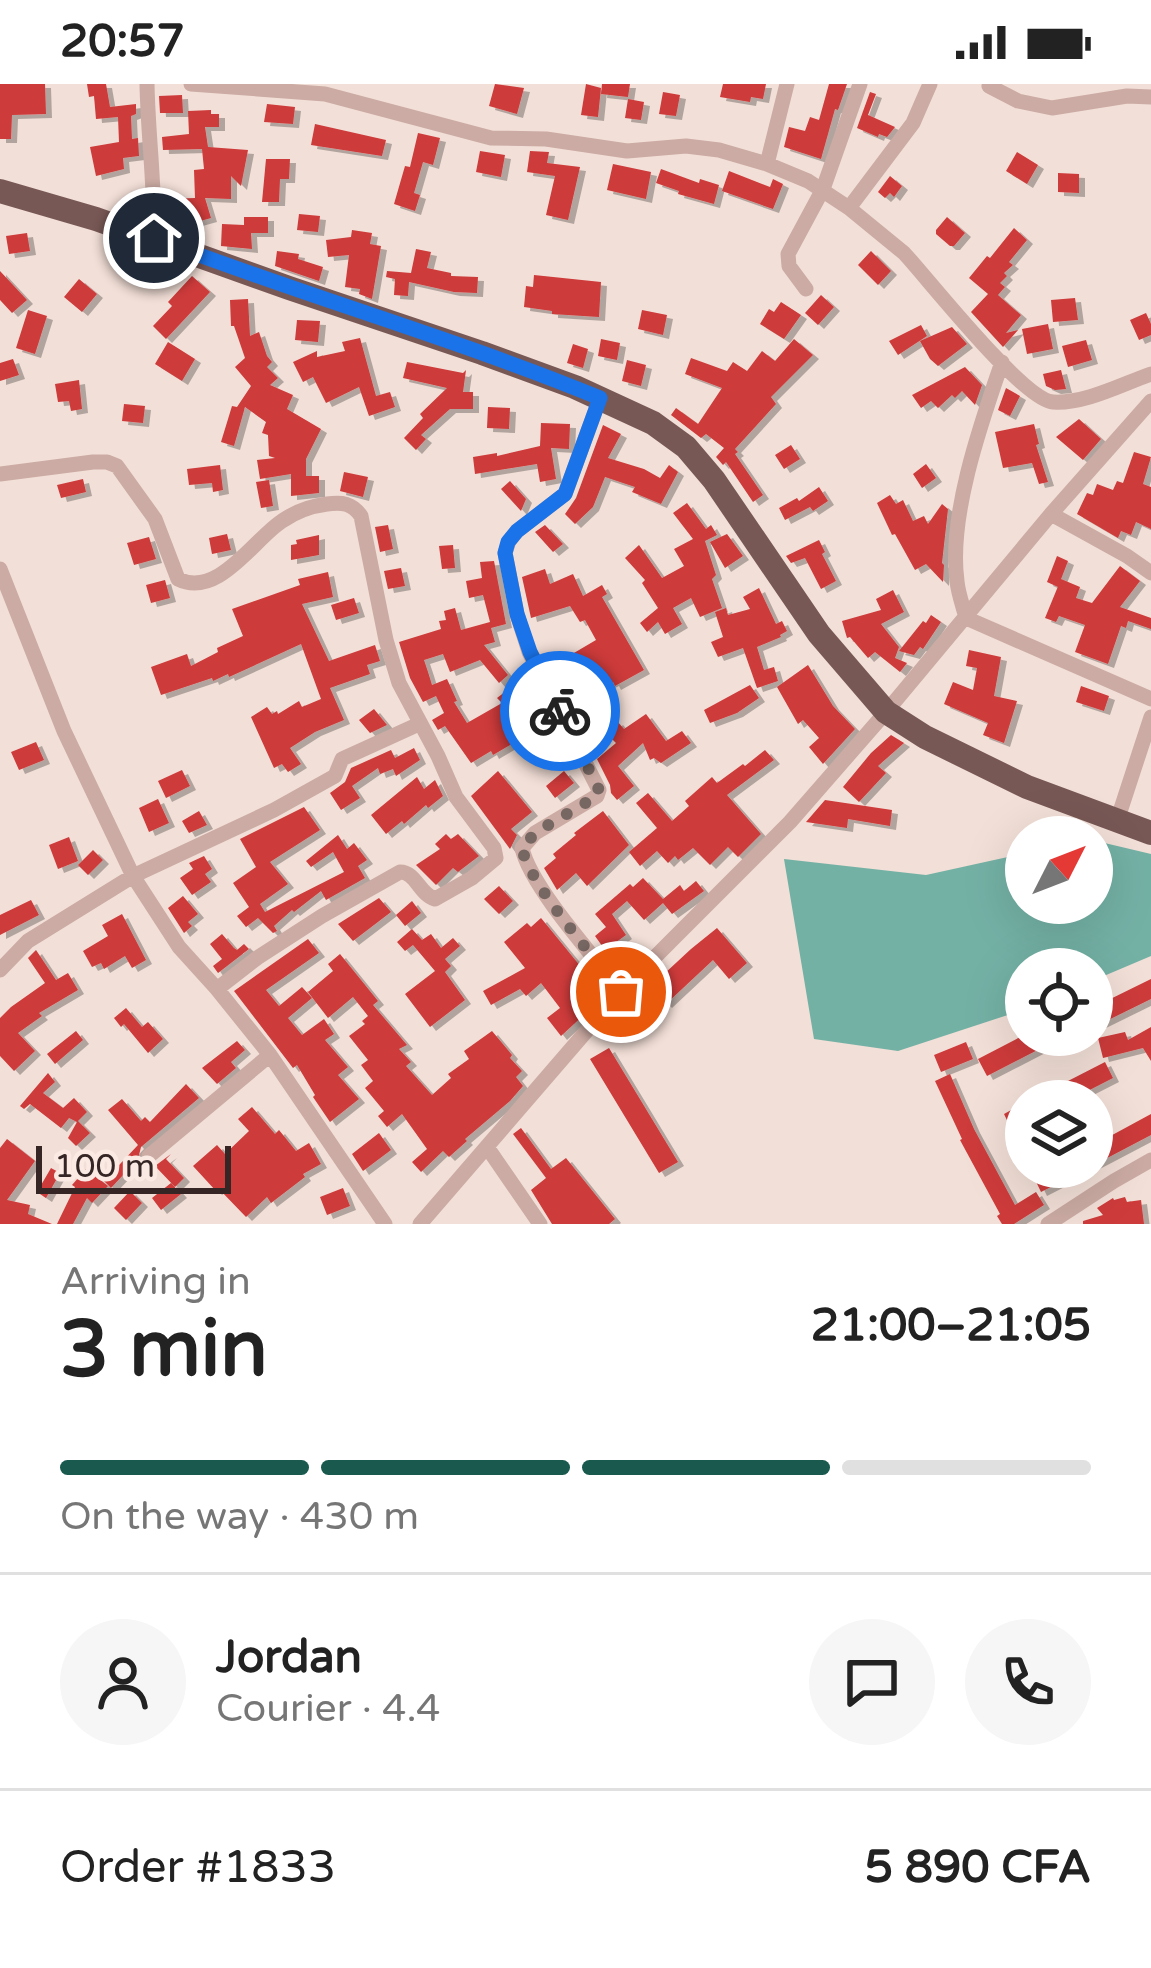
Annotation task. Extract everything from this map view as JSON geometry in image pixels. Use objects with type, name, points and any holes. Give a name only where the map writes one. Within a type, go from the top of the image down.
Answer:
[{"type":"main road","points":[[0,192],[154,238],[482,353],[600,398],[665,430],[696,458],[828,646],[886,712],[1027,788],[1151,833]]},
{"type":"street","points":[[154,238],[147,84],[159,84]]},
{"type":"street","points":[[191,84],[325,94],[491,138],[546,139],[627,151],[686,146],[767,164],[823,189],[904,253],[1032,392],[1053,402],[1151,374]]},
{"type":"street","points":[[767,164],[787,84]]},
{"type":"street","points":[[806,289],[787,260],[823,189],[860,84]]},
{"type":"street","points":[[849,208],[903,138],[930,84]]},
{"type":"street","points":[[989,86],[1018,100],[1052,108],[1127,96],[1151,97]]},
{"type":"street","points":[[966,618],[956,580],[957,538],[984,413],[1002,362]]},
{"type":"street","points":[[600,398],[565,494],[517,531],[505,553],[530,652],[599,790],[597,796],[535,833],[522,848],[523,856],[541,888],[621,992]]},
{"type":"street","points":[[420,1224],[621,992],[765,849],[1151,401]]},
{"type":"street","points":[[0,474],[93,462],[117,466],[155,519],[178,579],[192,584],[238,563],[281,521],[300,511],[346,503],[361,516],[393,667],[456,796],[496,851],[494,861],[435,899],[409,873],[400,872],[322,916],[217,988]]},
{"type":"street","points":[[1052,514],[1151,573]]},
{"type":"street","points":[[0,569],[64,731],[133,877],[179,947],[269,1055],[386,1224]]},
{"type":"street","points":[[966,618],[1151,699]]},
{"type":"street","points":[[1117,821],[1151,717]]},
{"type":"street","points":[[0,970],[28,941],[133,877],[274,810],[334,776],[348,755],[419,724]]},
{"type":"street","points":[[149,1156],[269,1055]]},
{"type":"street","points":[[487,1147],[540,1224]]},
{"type":"street","points":[[1048,1224],[1151,1160]]},
{"type":"water","points":[[1113,845],[1151,854],[1151,956],[1113,972],[1113,948],[1005,948],[1005,1016],[898,1051],[814,1039],[784,859],[926,875],[1005,858],[1005,924],[1113,924]]},
{"type":"building","points":[[0,84],[45,84],[46,114],[12,115],[11,139],[0,139]]},
{"type":"building","points":[[87,84],[106,84],[110,107],[136,104],[136,114],[131,116],[132,139],[138,138],[139,156],[123,158],[124,169],[96,176],[90,147],[119,142],[118,117],[96,119],[94,96],[89,97]]},
{"type":"building","points":[[495,84],[524,88],[517,114],[489,106]]},
{"type":"building","points":[[586,84],[601,88],[598,117],[581,115]]},
{"type":"building","points":[[602,84],[630,84],[628,97],[601,94]]},
{"type":"building","points":[[723,84],[766,84],[763,99],[751,97],[750,102],[720,97]]},
{"type":"building","points":[[829,84],[847,84],[821,159],[784,147],[789,127],[805,131],[810,117],[819,120]]},
{"type":"building","points":[[663,92],[680,95],[676,116],[659,114]]},
{"type":"building","points":[[870,92],[876,94],[868,115],[895,127],[887,137],[857,128]]},
{"type":"building","points":[[182,95],[183,113],[160,113],[159,96]]},
{"type":"building","points":[[628,99],[644,102],[641,120],[625,118]]},
{"type":"building","points":[[267,104],[295,107],[293,124],[264,122]]},
{"type":"building","points":[[188,111],[219,114],[219,127],[205,127],[208,147],[248,150],[241,186],[231,176],[231,199],[205,198],[211,218],[186,225],[166,222],[165,199],[195,198],[194,170],[204,169],[202,149],[163,150],[162,137],[189,134]]},
{"type":"building","points":[[315,124],[386,140],[382,156],[311,145]]},
{"type":"building","points":[[418,133],[440,138],[433,165],[423,162],[414,193],[420,195],[415,211],[394,204]]},
{"type":"building","points":[[480,151],[505,155],[501,177],[476,172]]},
{"type":"building","points":[[530,151],[549,152],[547,163],[580,167],[568,220],[546,215],[555,176],[527,172]]},
{"type":"building","points":[[1017,152],[1038,165],[1027,184],[1006,171]]},
{"type":"building","points":[[266,159],[290,159],[289,179],[280,179],[279,202],[262,202]]},
{"type":"building","points":[[613,164],[651,172],[646,199],[607,190]]},
{"type":"building","points":[[661,169],[719,185],[714,204],[656,183]]},
{"type":"building","points":[[729,171],[770,187],[773,179],[783,184],[773,209],[722,191]]},
{"type":"building","points":[[1058,173],[1079,174],[1079,193],[1058,192]]},
{"type":"building","points":[[890,176],[902,186],[894,197],[890,193],[885,198],[878,192]]},
{"type":"building","points":[[299,214],[320,216],[318,232],[297,230]]},
{"type":"building","points":[[244,217],[268,217],[268,233],[251,233],[252,249],[221,246],[222,224],[244,225]]},
{"type":"building","points":[[947,217],[965,233],[954,246],[936,234]]},
{"type":"building","points":[[1014,228],[1027,240],[1009,262],[1013,265],[1004,273],[1007,276],[1000,283],[1005,287],[998,295],[1021,315],[1006,333],[1018,330],[1003,347],[971,312],[988,294],[969,278]]},
{"type":"building","points":[[352,230],[372,233],[370,244],[381,246],[372,299],[359,294],[360,289],[345,287],[349,255],[328,257],[326,240],[351,237]]},
{"type":"building","points":[[27,233],[30,251],[9,254],[6,236]]},
{"type":"building","points":[[416,249],[431,252],[427,268],[451,276],[478,277],[477,293],[409,282],[408,296],[394,295],[395,279],[386,277],[387,271],[411,273]]},
{"type":"building","points":[[277,251],[299,254],[298,259],[323,267],[319,281],[275,266]]},
{"type":"building","points":[[871,251],[891,271],[878,285],[858,265]]},
{"type":"building","points":[[0,271],[27,300],[12,313],[0,300]]},
{"type":"building","points":[[534,275],[601,282],[599,317],[524,307],[526,286],[533,287]]},
{"type":"building","points":[[192,276],[210,292],[166,339],[153,326]]},
{"type":"building","points":[[79,279],[97,294],[82,312],[64,297]]},
{"type":"building","points":[[821,295],[834,307],[818,325],[805,313]]},
{"type":"building","points":[[1075,298],[1078,320],[1053,322],[1051,300]]},
{"type":"building","points":[[248,299],[250,336],[259,332],[272,362],[267,367],[278,378],[270,385],[293,395],[287,409],[321,429],[306,459],[306,476],[319,476],[319,493],[291,496],[291,474],[260,479],[257,460],[275,458],[269,456],[268,435],[262,433],[266,422],[245,407],[234,446],[221,442],[232,406],[237,407],[251,386],[235,367],[245,358],[231,326],[230,300]]},
{"type":"building","points":[[781,302],[801,315],[784,339],[760,324],[769,309],[774,312]]},
{"type":"building","points":[[28,310],[47,316],[35,354],[16,348]]},
{"type":"building","points":[[642,310],[667,315],[663,335],[638,329]]},
{"type":"building","points":[[1146,313],[1151,335],[1139,340],[1130,320]]},
{"type":"building","points":[[297,320],[320,321],[318,342],[295,340]]},
{"type":"building","points":[[1048,324],[1053,349],[1027,354],[1022,329]]},
{"type":"building","points":[[921,325],[927,336],[898,355],[889,341]]},
{"type":"building","points":[[952,327],[967,344],[938,366],[920,341]]},
{"type":"building","points":[[360,338],[376,396],[390,392],[395,407],[369,416],[359,387],[326,403],[313,377],[303,382],[293,362],[317,351],[317,357],[345,351],[342,342]]},
{"type":"building","points":[[601,339],[620,343],[617,360],[598,356]]},
{"type":"building","points":[[794,339],[813,355],[771,397],[776,404],[735,449],[763,495],[753,502],[726,462],[723,465],[716,457],[724,448],[706,434],[701,438],[671,415],[676,408],[698,424],[722,388],[685,374],[691,358],[727,371],[733,362],[747,371],[762,351],[775,361]]},
{"type":"building","points":[[1086,340],[1092,360],[1068,367],[1062,346]]},
{"type":"building","points":[[168,342],[195,359],[182,381],[155,364]]},
{"type":"building","points":[[573,344],[588,349],[583,368],[567,363]]},
{"type":"building","points":[[13,359],[19,375],[0,381],[0,363]]},
{"type":"building","points":[[627,360],[646,365],[641,386],[622,381]]},
{"type":"building","points":[[407,362],[466,370],[463,392],[473,392],[473,409],[450,409],[421,435],[426,439],[416,450],[404,438],[447,388],[403,378]]},
{"type":"building","points":[[965,367],[982,385],[975,405],[962,391],[938,408],[931,401],[921,408],[912,395]]},
{"type":"building","points":[[1061,370],[1066,389],[1046,386],[1043,374]]},
{"type":"building","points":[[79,380],[82,409],[71,411],[69,401],[58,402],[55,384]]},
{"type":"building","points":[[1006,388],[1020,396],[1010,416],[998,410]]},
{"type":"building","points":[[124,404],[145,406],[143,423],[122,421]]},
{"type":"building","points":[[488,407],[510,408],[509,429],[487,428]]},
{"type":"building","points":[[1079,419],[1101,439],[1083,460],[1056,437]]},
{"type":"building","points":[[541,423],[570,424],[569,449],[551,448],[556,479],[540,482],[537,464],[475,474],[473,457],[540,446]]},
{"type":"building","points":[[1034,424],[1048,482],[1039,484],[1032,463],[1003,468],[995,432]]},
{"type":"building","points":[[603,425],[621,434],[608,458],[660,478],[669,465],[678,472],[661,504],[632,492],[635,487],[605,477],[593,507],[575,524],[565,514],[576,498]]},
{"type":"building","points":[[791,445],[800,459],[784,469],[775,455]]},
{"type":"building","points":[[1134,452],[1151,457],[1143,484],[1151,487],[1151,529],[1136,522],[1131,535],[1121,531],[1118,538],[1077,514],[1097,484],[1113,490],[1117,481],[1123,483]]},
{"type":"building","points":[[926,464],[936,478],[922,488],[913,474]]},
{"type":"building","points":[[220,465],[223,490],[213,492],[212,483],[189,485],[187,469]]},
{"type":"building","points":[[344,472],[368,477],[363,497],[340,491]]},
{"type":"building","points":[[83,479],[86,492],[61,498],[57,485]]},
{"type":"building","points":[[269,480],[273,506],[261,508],[256,482]]},
{"type":"building","points":[[510,481],[526,499],[521,511],[501,489]]},
{"type":"building","points":[[819,487],[828,501],[785,520],[779,508]]},
{"type":"building","points":[[890,495],[896,504],[903,500],[913,521],[924,516],[928,524],[942,504],[948,509],[943,582],[926,564],[915,570],[892,535],[877,503]]},
{"type":"building","points":[[687,503],[706,529],[711,525],[717,535],[705,541],[722,608],[700,617],[691,598],[673,608],[682,624],[665,634],[658,622],[647,632],[640,623],[658,608],[642,583],[645,580],[625,558],[639,545],[662,578],[684,566],[674,549],[693,539],[673,513]]},
{"type":"building","points":[[388,525],[393,549],[380,552],[375,527]]},
{"type":"building","points":[[545,525],[563,544],[553,552],[535,532]]},
{"type":"building","points":[[227,534],[231,550],[212,554],[209,538]]},
{"type":"building","points":[[727,534],[743,556],[725,568],[710,542]]},
{"type":"building","points":[[319,535],[319,555],[291,560],[291,545],[296,540]]},
{"type":"building","points":[[149,537],[156,559],[134,565],[127,543]]},
{"type":"building","points":[[819,540],[836,581],[821,589],[805,558],[791,563],[786,556]]},
{"type":"building","points":[[453,545],[455,568],[442,569],[439,546]]},
{"type":"building","points":[[1057,556],[1068,561],[1058,587],[1047,582]]},
{"type":"building","points":[[494,561],[506,624],[491,628],[495,642],[484,645],[508,675],[499,683],[480,660],[450,672],[443,654],[424,660],[432,685],[447,679],[467,723],[502,703],[497,698],[510,688],[518,698],[526,691],[535,701],[529,707],[545,725],[532,737],[529,734],[471,763],[445,726],[438,730],[432,720],[444,713],[436,696],[423,702],[399,642],[441,629],[444,611],[455,608],[461,630],[490,622],[483,595],[469,598],[466,581],[482,578],[480,562]]},
{"type":"building","points":[[1120,566],[1140,581],[1120,607],[1151,618],[1151,629],[1128,621],[1126,628],[1121,626],[1108,664],[1075,652],[1085,625],[1059,616],[1056,622],[1045,618],[1061,579],[1080,587],[1076,598],[1092,603]]},
{"type":"building","points":[[401,568],[405,586],[388,589],[384,571]]},
{"type":"building","points":[[545,569],[550,584],[573,574],[583,596],[602,585],[607,594],[602,597],[644,670],[582,697],[562,660],[596,640],[570,606],[531,618],[522,577]]},
{"type":"building","points":[[328,572],[333,597],[302,604],[329,661],[375,645],[380,661],[367,665],[370,674],[330,688],[344,720],[290,748],[301,764],[288,772],[282,764],[274,768],[251,717],[267,707],[278,714],[299,701],[302,707],[321,699],[301,644],[229,677],[161,695],[151,667],[187,654],[191,666],[218,652],[217,648],[243,636],[232,609],[300,585],[298,579]]},
{"type":"building","points":[[165,580],[170,598],[151,603],[146,585]]},
{"type":"building","points":[[759,588],[776,624],[782,621],[787,631],[757,647],[764,670],[774,667],[778,681],[757,688],[743,648],[718,657],[711,642],[723,637],[715,612],[726,608],[728,615],[750,609],[743,597]]},
{"type":"building","points":[[893,590],[904,612],[881,624],[899,647],[895,658],[907,663],[900,672],[875,652],[868,658],[847,638],[842,621],[881,610],[876,599]]},
{"type":"building","points":[[354,598],[359,613],[336,620],[331,605]]},
{"type":"building","points":[[931,615],[941,622],[923,649],[914,655],[899,651],[923,621]]},
{"type":"building","points":[[969,650],[1001,657],[994,696],[1017,701],[1004,743],[983,735],[988,723],[944,704],[953,682],[973,690],[977,668],[966,666]]},
{"type":"building","points":[[808,665],[833,706],[855,729],[823,764],[809,747],[819,738],[803,720],[798,724],[777,687]]},
{"type":"building","points":[[750,685],[759,698],[710,723],[704,710]]},
{"type":"building","points":[[1081,686],[1109,696],[1104,711],[1076,702]]},
{"type":"building","points":[[374,709],[387,725],[370,733],[359,720]]},
{"type":"building","points":[[646,714],[666,741],[682,731],[691,743],[661,763],[650,760],[643,743],[618,766],[634,786],[617,800],[597,759],[616,743],[605,732],[617,721],[624,729]]},
{"type":"building","points":[[891,735],[904,743],[878,766],[886,773],[859,802],[843,787]]},
{"type":"building","points":[[36,742],[44,760],[19,770],[11,752]]},
{"type":"building","points":[[414,748],[420,760],[396,776],[393,769],[380,774],[378,768],[352,786],[360,798],[341,810],[330,793],[345,782],[351,768],[391,750],[395,758]]},
{"type":"building","points":[[765,750],[774,760],[727,795],[761,834],[738,857],[728,847],[710,865],[693,848],[668,863],[657,851],[640,866],[629,852],[657,828],[636,803],[648,793],[672,821],[689,806],[685,801],[712,777],[717,783]]},
{"type":"building","points":[[182,770],[190,786],[166,798],[158,781]]},
{"type":"building","points":[[498,771],[532,812],[511,829],[517,835],[510,849],[471,796]]},
{"type":"building","points":[[564,771],[574,783],[555,798],[546,786]]},
{"type":"building","points":[[417,777],[424,789],[435,780],[443,796],[386,834],[371,815]]},
{"type":"building","points":[[158,799],[169,823],[149,832],[139,808]]},
{"type":"building","points":[[825,800],[892,810],[890,826],[848,819],[847,828],[806,822]]},
{"type":"building","points":[[304,807],[320,830],[270,862],[288,884],[260,904],[265,912],[344,872],[333,852],[311,867],[306,861],[338,835],[347,849],[354,843],[367,860],[358,866],[365,878],[326,900],[321,891],[292,910],[274,926],[277,931],[273,933],[258,918],[246,927],[237,916],[249,907],[233,883],[256,867],[240,839]]},
{"type":"building","points":[[199,811],[207,825],[189,833],[182,821]]},
{"type":"building","points":[[603,811],[629,845],[587,886],[576,873],[557,890],[544,868],[574,833]]},
{"type":"building","points":[[446,834],[451,839],[458,834],[479,856],[458,872],[453,868],[436,885],[416,865],[440,849],[435,844]]},
{"type":"building","points":[[69,837],[78,861],[58,869],[49,845]]},
{"type":"building","points":[[93,850],[103,860],[88,875],[78,865]]},
{"type":"building","points":[[204,856],[212,869],[205,874],[211,882],[192,895],[180,878],[193,869],[189,863]]},
{"type":"building","points":[[643,878],[663,899],[680,885],[684,891],[696,881],[704,891],[672,914],[663,903],[644,920],[627,901],[612,914],[626,935],[605,950],[595,936],[606,927],[595,914]]},
{"type":"building","points":[[499,886],[513,901],[499,914],[484,899]]},
{"type":"building","points":[[183,896],[198,914],[184,933],[168,908]]},
{"type":"building","points":[[379,898],[391,912],[353,941],[338,924]]},
{"type":"building","points":[[31,900],[39,915],[0,935],[0,915]]},
{"type":"building","points":[[412,901],[421,913],[405,926],[396,915]]},
{"type":"building","points":[[122,914],[146,960],[132,968],[125,956],[104,969],[101,963],[92,967],[83,951],[108,936],[102,925]]},
{"type":"building","points":[[541,918],[600,984],[578,1001],[587,1012],[561,1036],[547,1018],[560,1008],[541,983],[526,996],[520,989],[491,1005],[483,991],[525,968],[504,942]]},
{"type":"building","points":[[717,928],[747,963],[729,979],[713,960],[666,1004],[650,987]]},
{"type":"building","points":[[412,929],[422,940],[431,934],[441,948],[453,938],[460,946],[445,959],[451,966],[445,972],[465,1000],[430,1027],[405,994],[435,971],[413,945],[405,951],[397,942]]},
{"type":"building","points":[[222,934],[237,950],[244,944],[249,949],[218,973],[213,966],[222,959],[210,944]]},
{"type":"building","points":[[308,939],[319,953],[266,990],[279,1006],[302,987],[312,998],[288,1018],[302,1035],[324,1019],[334,1034],[325,1040],[348,1067],[338,1075],[359,1099],[330,1122],[297,1065],[293,1068],[234,991]]},
{"type":"building","points":[[36,950],[56,980],[68,973],[78,990],[39,1013],[42,1016],[18,1033],[35,1051],[14,1071],[0,1056],[0,1018],[45,983],[28,958]]},
{"type":"building","points":[[340,954],[378,1001],[373,1005],[407,1045],[399,1049],[411,1062],[406,1066],[432,1095],[451,1078],[448,1074],[469,1059],[464,1051],[492,1031],[522,1071],[516,1077],[523,1086],[510,1101],[449,1157],[443,1151],[421,1172],[412,1162],[427,1149],[402,1114],[387,1127],[378,1116],[384,1111],[365,1088],[373,1081],[361,1065],[368,1060],[349,1036],[368,1016],[353,997],[328,1018],[308,992],[333,971],[328,964]]},
{"type":"building","points":[[1151,979],[1151,999],[1113,1018],[1113,998]]},
{"type":"building","points":[[126,1008],[142,1027],[148,1022],[163,1039],[148,1053],[114,1018]]},
{"type":"building","points":[[1151,1027],[1151,1061],[1143,1048],[1113,1056],[1113,1035],[1125,1032],[1128,1040]]},
{"type":"building","points":[[76,1031],[83,1040],[55,1064],[47,1054]]},
{"type":"building","points":[[237,1041],[245,1050],[231,1062],[236,1068],[217,1084],[202,1068]]},
{"type":"building","points":[[966,1042],[973,1059],[941,1072],[934,1055]]},
{"type":"building","points":[[1005,1045],[1005,1056],[1026,1056],[987,1076],[978,1059]]},
{"type":"building","points":[[609,1048],[678,1162],[659,1173],[590,1059]]},
{"type":"building","points":[[1105,1062],[1113,1078],[1109,1080],[1070,1080]]},
{"type":"building","points":[[48,1073],[55,1082],[43,1093],[63,1108],[74,1098],[87,1112],[78,1121],[90,1133],[76,1146],[68,1138],[77,1122],[69,1118],[61,1128],[30,1104],[24,1109],[20,1106]]},
{"type":"building","points":[[950,1074],[1015,1205],[1036,1192],[1044,1205],[1014,1224],[1002,1224],[935,1081]]},
{"type":"building","points":[[186,1084],[199,1098],[141,1147],[138,1159],[111,1188],[104,1181],[138,1145],[108,1110],[122,1099],[141,1121],[145,1117],[150,1122]]},
{"type":"building","points":[[252,1107],[296,1151],[309,1143],[321,1164],[271,1203],[267,1197],[246,1217],[193,1166],[217,1145],[225,1154],[249,1131],[238,1119]]},
{"type":"building","points":[[1151,1114],[1151,1135],[1113,1155],[1113,1135]]},
{"type":"building","points":[[521,1128],[551,1169],[566,1158],[615,1219],[609,1224],[552,1224],[531,1190],[546,1178],[513,1134]]},
{"type":"building","points":[[379,1133],[391,1150],[363,1171],[352,1154]]},
{"type":"building","points":[[7,1139],[35,1161],[7,1200],[30,1205],[28,1214],[52,1224],[0,1224],[0,1148]]},
{"type":"building","points":[[171,1154],[166,1159],[184,1178],[175,1187],[155,1166]]},
{"type":"building","points":[[51,1168],[60,1173],[46,1198],[37,1192]]},
{"type":"building","points":[[86,1169],[108,1186],[92,1203],[87,1198],[73,1224],[57,1224],[72,1185]]},
{"type":"building","points":[[171,1183],[181,1194],[161,1210],[152,1198]]},
{"type":"building","points":[[343,1188],[350,1206],[327,1215],[320,1197]]},
{"type":"building","points":[[130,1191],[142,1203],[126,1220],[114,1208]]},
{"type":"building","points":[[1125,1197],[1127,1202],[1141,1200],[1144,1224],[1083,1224],[1103,1215],[1097,1208]]},
{"type":"way so far","points":[[560,711],[599,790],[597,796],[527,839],[523,856],[541,888],[621,992]]},
{"type":"route","points":[[154,238],[600,398],[565,494],[517,531],[505,553],[530,652],[560,711]]}]
